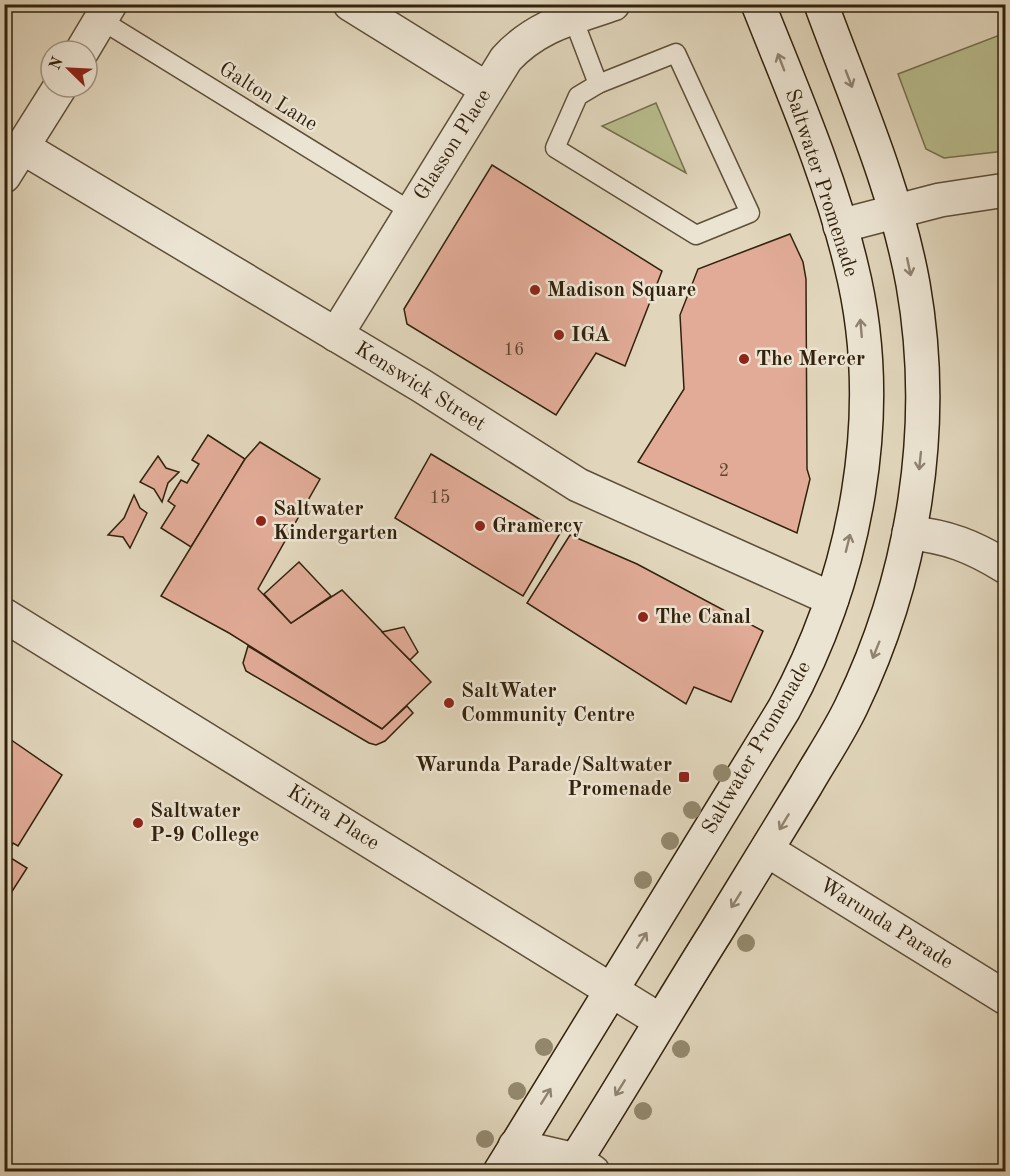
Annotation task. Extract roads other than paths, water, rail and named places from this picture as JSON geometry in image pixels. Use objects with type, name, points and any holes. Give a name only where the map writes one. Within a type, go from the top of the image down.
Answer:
[{"type":"street","points":[[350,4],[487,89]]},
{"type":"street","name":"Glasson Place","points":[[336,335],[506,59],[521,42],[543,29],[613,4]]},
{"type":"street","name":"Saltwater Promenade","points":[[507,1159],[763,747],[803,674],[832,599],[850,538],[863,446],[864,403],[859,305],[840,226],[758,4]]},
{"type":"street","points":[[507,1159],[579,1168],[661,1021],[767,850],[849,710],[867,673],[889,610],[909,533],[921,448],[923,395],[920,338],[913,284],[896,210],[821,4]]},
{"type":"street","points":[[89,39],[106,12]]},
{"type":"street","points":[[4,176],[52,99]]},
{"type":"street","name":"Kenswick Street","points":[[22,147],[336,335],[578,485],[832,599]]},
{"type":"street","points":[[840,226],[896,210],[972,193],[1005,190]]},
{"type":"street","points":[[909,533],[932,535],[964,543],[1005,567]]},
{"type":"street","name":"Kirra Place","points":[[4,615],[661,1021]]},
{"type":"street","name":"Warunda Parade","points":[[767,850],[1005,998]]},
{"type":"street","points":[[507,1159],[538,1172]]},
{"type":"lane","name":"Galton Lane","points":[[106,12],[412,212]]},
{"type":"lane","points":[[573,18],[598,84]]},
{"type":"lane","points":[[676,53],[750,213],[696,235],[555,148],[578,96],[598,84],[676,53]]},
{"type":"place","name":"Madison Square","points":[[535,290]]},
{"type":"place","name":"IGA","points":[[559,335]]},
{"type":"place","name":"The Mercer","points":[[744,359]]},
{"type":"place","name":"Saltwater Kindergarten","points":[[261,521]]},
{"type":"place","name":"Gramercy","points":[[480,526]]},
{"type":"place","name":"The Canal","points":[[643,617]]},
{"type":"place","name":"SaltWater Community Centre","points":[[449,703]]},
{"type":"place","name":"Warunda Parade/Saltwater Promenade","points":[[684,777]]},
{"type":"place","name":"Saltwater P-9 College","points":[[138,823]]}]
